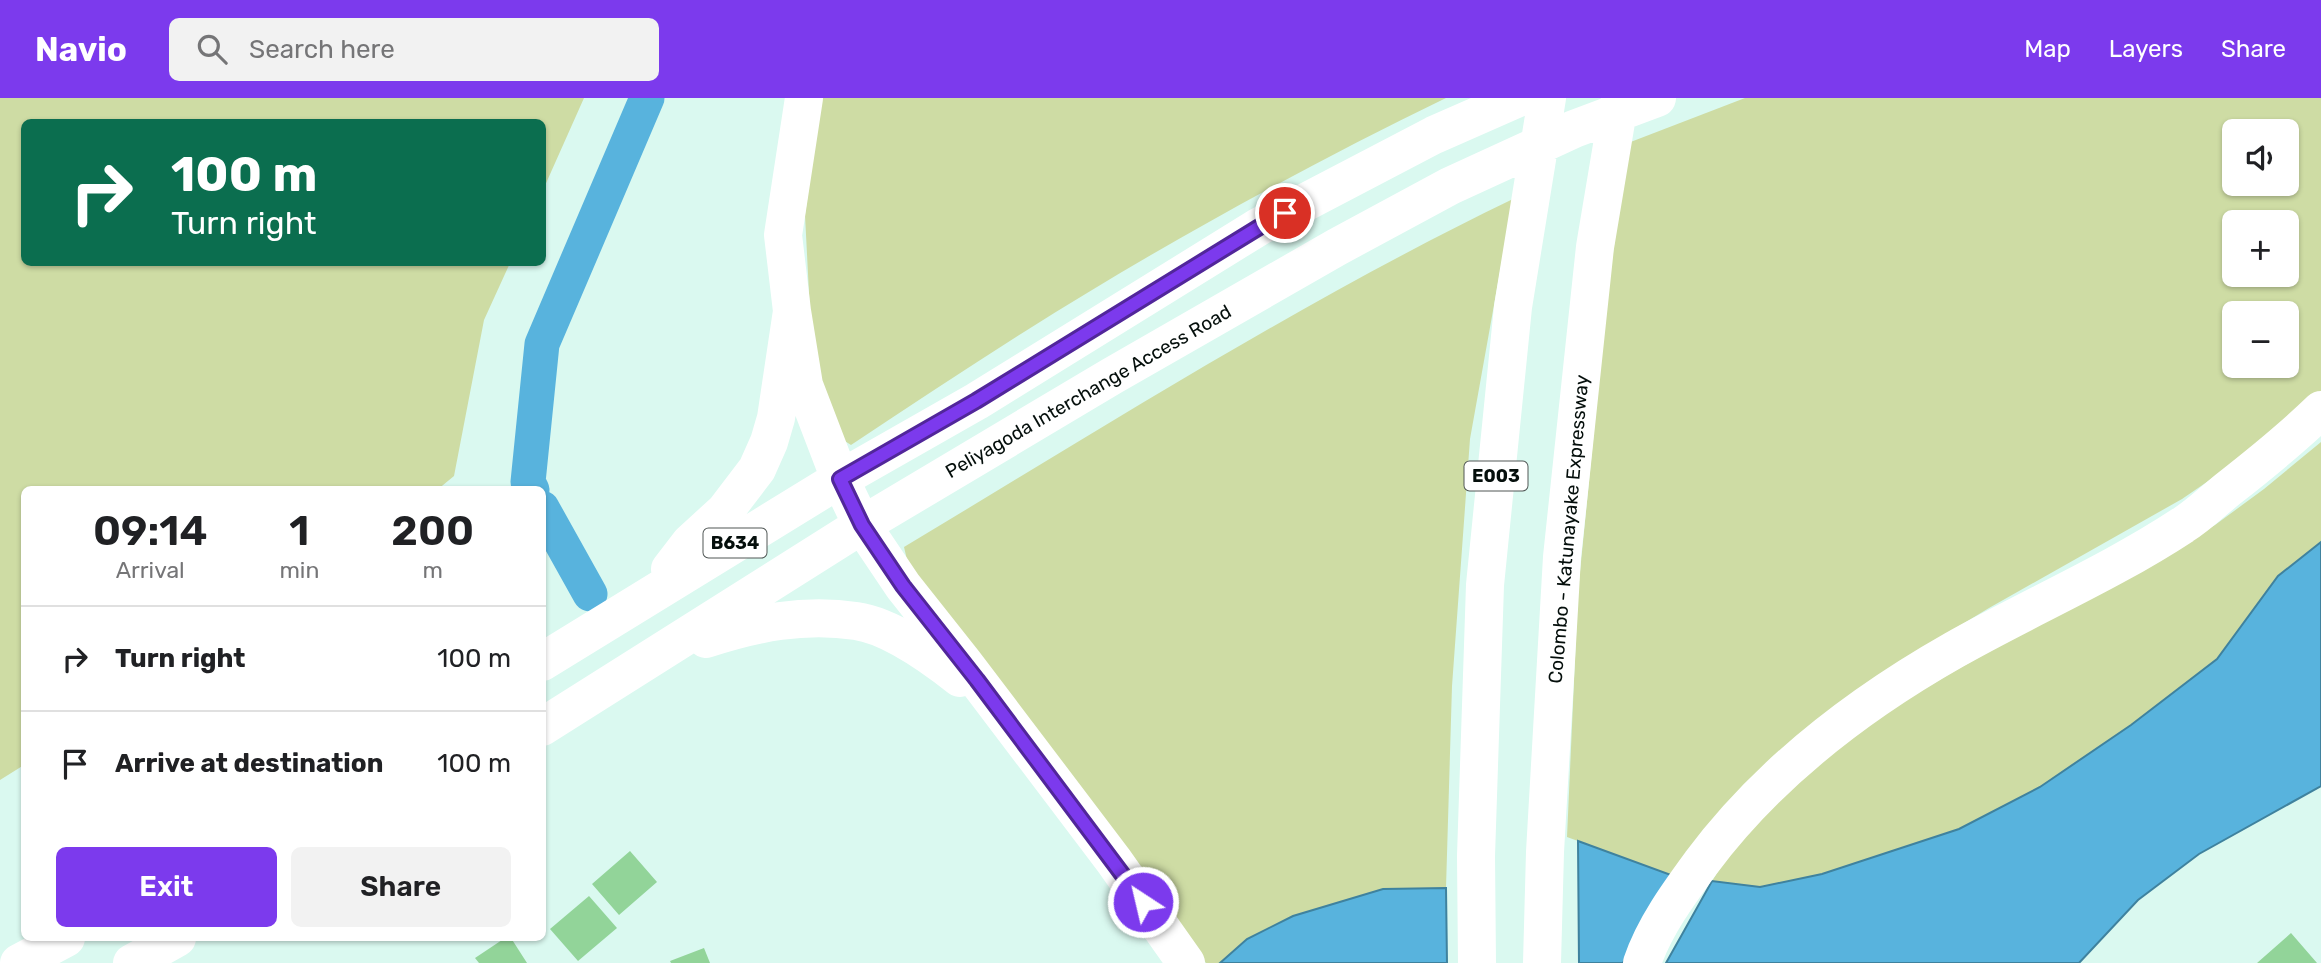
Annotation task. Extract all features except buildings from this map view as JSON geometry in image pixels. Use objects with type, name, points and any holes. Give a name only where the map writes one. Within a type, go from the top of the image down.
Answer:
[{"type":"highway","points":[[804,98],[783,235],[804,386],[840,479],[862,525],[903,586],[1114,861],[1186,963]]},
{"type":"highway","name":"B634","points":[[546,660],[1261,226],[1434,135],[1518,98]]},
{"type":"highway","name":"E003","points":[[1477,963],[1476,856],[1487,571],[1513,307],[1547,98]]},
{"type":"highway","name":"Colombo - Katunayake Expressway","points":[[1542,963],[1545,852],[1562,557],[1595,247],[1620,98]]},
{"type":"highway","name":"Peliyagoda Interchange Access Road","points":[[546,725],[862,525],[1337,247],[1450,186],[1574,130],[1657,98]]},
{"type":"highway","points":[[631,607],[725,511],[757,469],[776,418],[792,311]]},
{"type":"highway","points":[[1642,963],[1666,914],[1729,825],[1782,771],[1821,738],[1953,650],[2184,525],[2292,438],[2321,410]]},
{"type":"highway","points":[[661,653],[751,625],[808,617],[858,621],[928,652],[970,685],[1016,731]]},
{"type":"highway","points":[[19,963],[60,941]]},
{"type":"highway","points":[[132,963],[172,941]]},
{"type":"green space","points":[[0,98],[584,98],[546,183],[546,119],[21,119],[21,266],[509,266],[484,320],[454,476],[442,486],[21,486],[21,767],[0,780]]},
{"type":"green space","points":[[821,98],[1446,98],[1285,180],[1127,269],[1024,332],[851,445],[837,436],[812,352],[805,215]]},
{"type":"green space","points":[[1745,98],[2321,98],[2321,392],[2258,447],[2182,499],[1989,608],[1905,659],[1671,875],[1567,837],[1578,592],[1608,290],[1628,143]]},
{"type":"green space","points":[[1513,199],[1470,439],[1452,686],[1446,888],[1383,889],[1293,916],[1247,939],[1220,963],[1206,963],[908,564],[904,547],[1280,322],[1434,238]]},
{"type":"green space","points":[[2321,442],[2321,542],[2278,576],[2217,659],[2131,725],[2040,787],[1959,829],[1822,874],[1760,888],[1712,881],[1734,846],[1777,796],[1876,718],[2215,525]]},
{"type":"water","points":[[2321,542],[2321,786],[2199,854],[2138,900],[2079,963],[1666,963],[1712,881],[1760,887],[1822,874],[1959,829],[2040,787],[2131,725],[2217,659],[2278,576]]},
{"type":"water","points":[[1578,841],[1671,875],[1623,963],[1579,963]]},
{"type":"water","points":[[1446,888],[1447,963],[1220,963],[1247,939],[1293,916],[1383,889]]},
{"type":"waterway","points":[[530,486],[528,482],[542,344],[647,98]]},
{"type":"waterway","points":[[546,515],[590,594]]},
{"type":"route","points":[[1143,902],[903,586],[862,525],[840,479],[976,401],[1285,213]]}]
